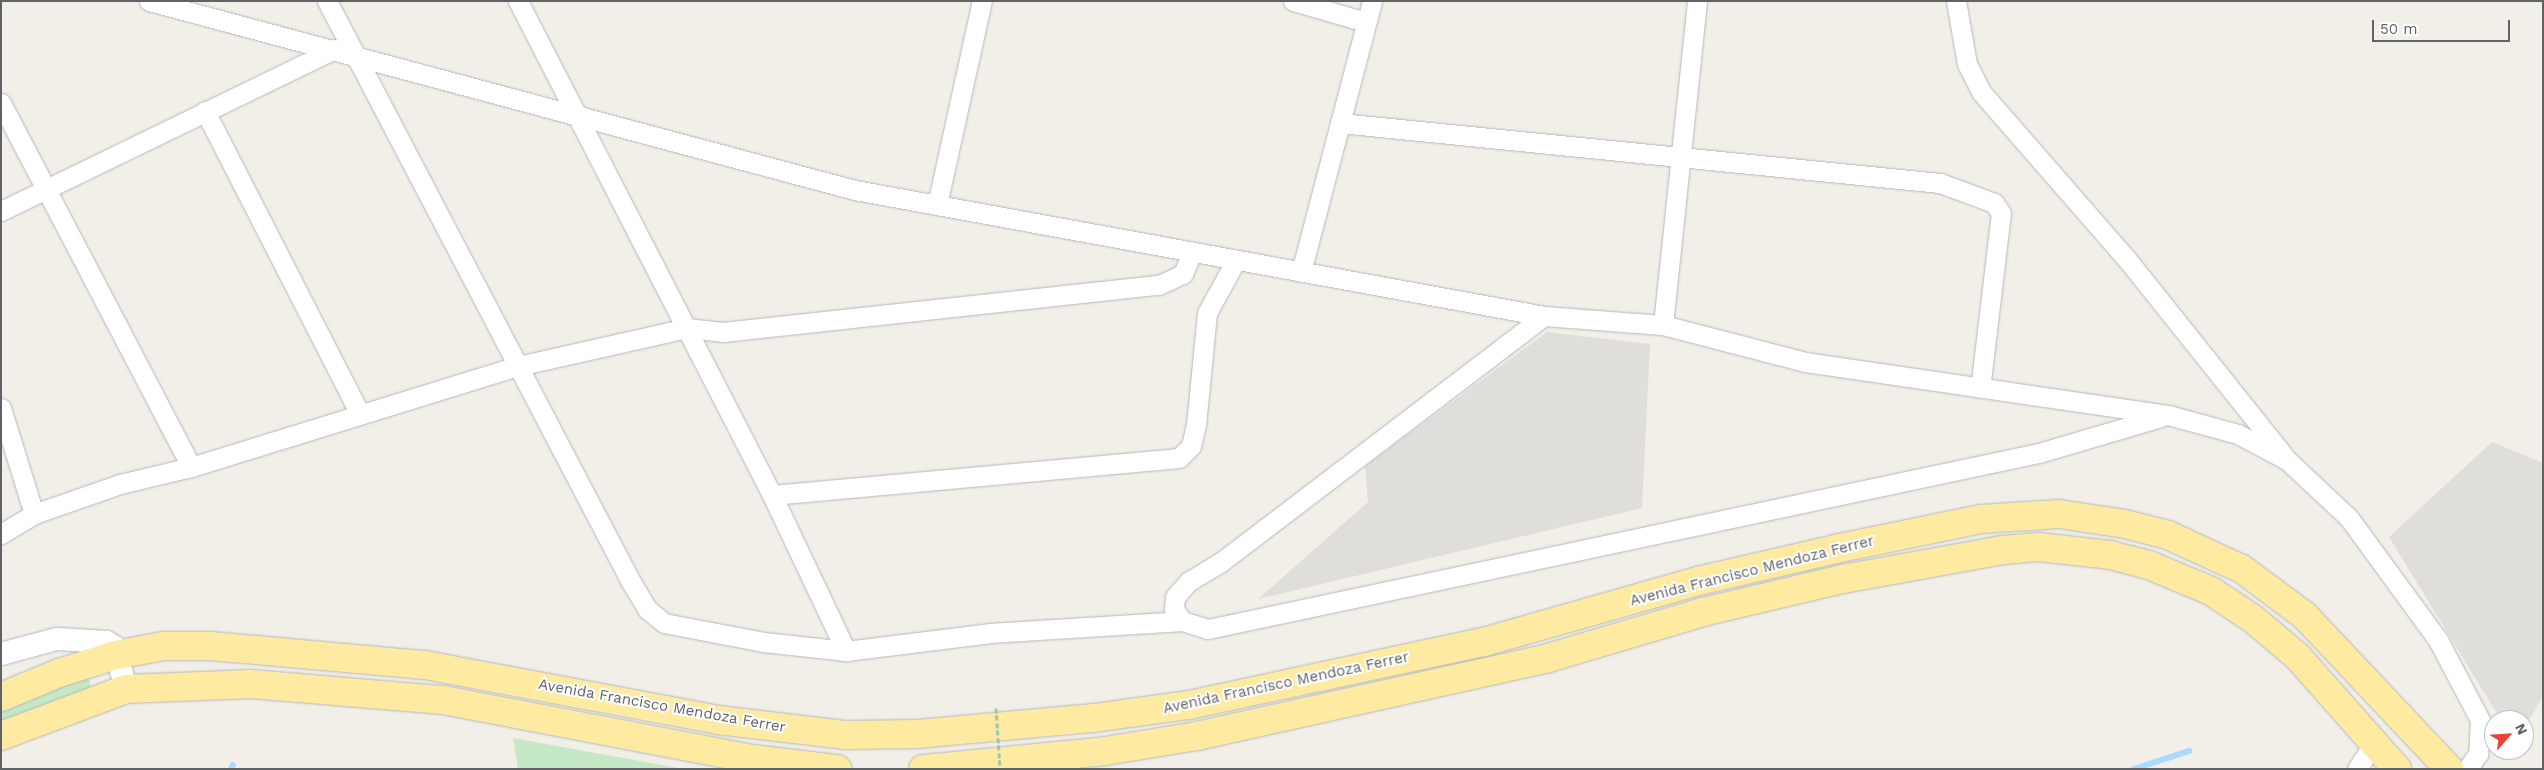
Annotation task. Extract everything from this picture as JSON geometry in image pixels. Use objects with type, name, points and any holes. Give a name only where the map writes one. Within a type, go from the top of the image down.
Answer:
[{"type":"highway","name":"Avenida Francisco Mendoza Ferrer","points":[[1,697],[59,672],[116,655],[162,646],[212,646],[335,655],[524,680],[718,720],[846,735],[917,734],[1094,718],[1190,705],[1484,642],[1698,581],[1835,549],[1981,519],[2059,514],[2125,524],[2168,536],[2242,569],[2305,616],[2449,769]]},
{"type":"highway","name":"Avenida Francisco Mendoza Ferrer","points":[[923,769],[1105,760],[1197,736],[1548,658],[1703,612],[1843,579],[2004,550],[2039,547],[2110,555],[2150,565],[2204,588],[2253,619],[2297,656],[2397,769]]},
{"type":"highway","points":[[1835,549],[1843,579]]},
{"type":"highway","points":[[1,736],[126,689],[250,684],[390,693],[753,759],[837,769]]},
{"type":"highway","points":[[1094,718],[1105,760]]},
{"type":"street","points":[[149,1],[576,113],[855,190],[1544,316],[1663,325],[1806,362],[2168,415],[2238,434],[2287,460]]},
{"type":"street","points":[[327,1],[647,609],[664,623],[764,642],[846,651],[991,633],[1182,621],[1208,629],[2040,452],[2168,415]]},
{"type":"street","points":[[518,1],[772,495],[846,651]]},
{"type":"street","points":[[937,205],[982,1]]},
{"type":"street","points":[[1293,1],[1366,22]]},
{"type":"street","points":[[1301,272],[1372,1]]},
{"type":"street","points":[[1663,325],[1684,157],[1697,1]]},
{"type":"street","points":[[1956,1],[1967,64],[1981,92],[2126,258],[2287,460],[2349,518],[2438,640],[2480,720],[2478,754],[2467,769]]},
{"type":"street","points":[[1,211],[335,49]]},
{"type":"street","points":[[1,103],[48,188],[191,467]]},
{"type":"street","points":[[205,111],[359,412]]},
{"type":"street","points":[[1340,123],[1940,183],[1994,203],[2001,213],[1980,388]]},
{"type":"street","points":[[1,534],[34,514],[120,484],[191,467],[359,412],[518,366],[686,328],[723,332],[1159,285],[1183,274],[1190,266],[1192,252]]},
{"type":"street","points":[[772,495],[1179,458],[1191,446],[1196,425],[1207,313],[1236,260]]},
{"type":"street","points":[[1182,621],[1174,609],[1175,597],[1190,581],[1221,562],[1544,316]]},
{"type":"street","points":[[1,408],[34,514]]},
{"type":"street","points":[[1,654],[56,639],[87,639],[107,642],[115,648],[126,689]]},
{"type":"street","points":[[2357,769],[2373,744]]},
{"type":"path","points":[[996,708],[1000,768]]},
{"type":"shaded area","points":[[1547,332],[1650,344],[1642,508],[1258,599],[1368,502],[1365,466]]},
{"type":"shaded area","points":[[2492,442],[2543,463],[2543,696],[2534,711],[2495,710],[2389,537]]},
{"type":"green space","points":[[88,673],[91,687],[1,724],[1,708]]},
{"type":"green space","points":[[513,738],[684,769],[518,769]]},
{"type":"waterway","points":[[2134,769],[2189,751]]},
{"type":"waterway","points":[[231,769],[233,765]]}]
